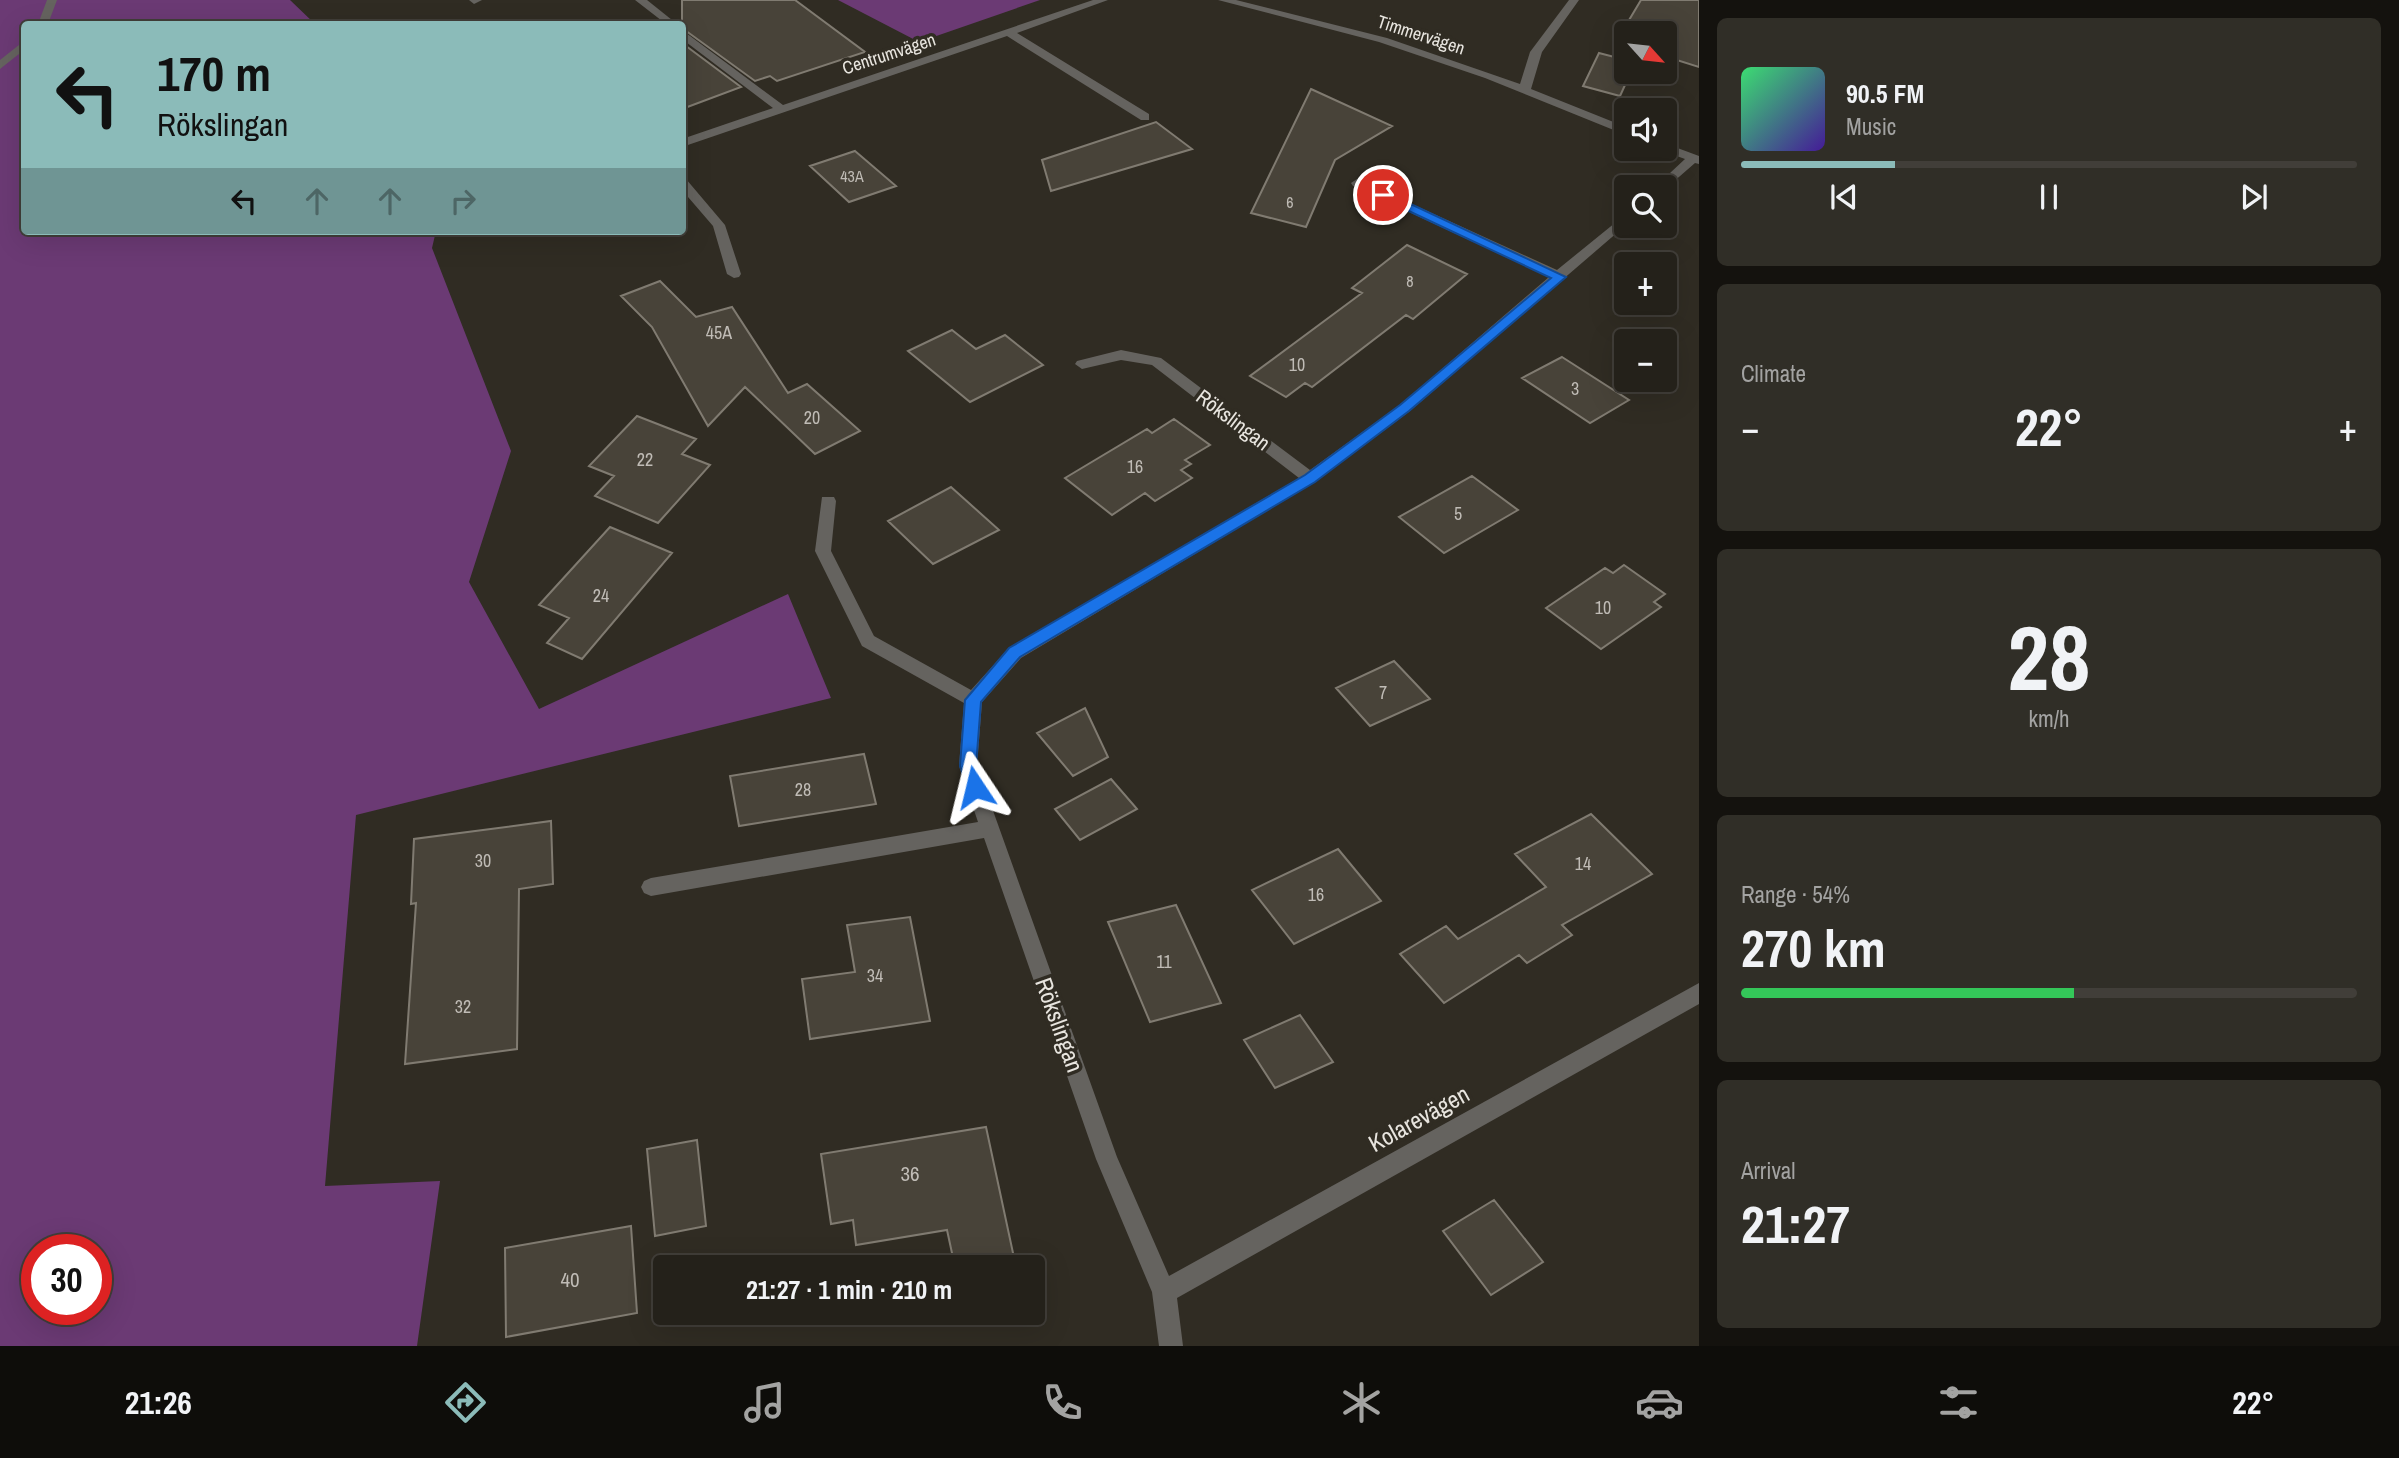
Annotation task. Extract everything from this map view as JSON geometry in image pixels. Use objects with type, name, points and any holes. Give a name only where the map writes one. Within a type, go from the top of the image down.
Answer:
[{"type":"street","points":[[44,21],[52,0]]},
{"type":"street","points":[[640,0],[668,21]]},
{"type":"street","name":"Centrumvägen","points":[[686,142],[1103,0]]},
{"type":"street","name":"Timmervägen","points":[[1223,0],[1383,40],[1489,76],[1614,126]]},
{"type":"street","points":[[1524,91],[1536,52],[1574,0]]},
{"type":"street","points":[[1009,33],[1145,117]]},
{"type":"street","points":[[686,36],[780,108]]},
{"type":"street","points":[[0,66],[21,47]]},
{"type":"street","points":[[1677,152],[1696,159]]},
{"type":"street","points":[[1676,175],[1696,159]]},
{"type":"street","points":[[1357,183],[1559,277]]},
{"type":"street","points":[[686,186],[719,225],[734,274]]},
{"type":"street","points":[[828,501],[823,551],[868,641],[973,700],[1014,653],[1310,478],[1405,408],[1614,229]]},
{"type":"street","name":"Rökslingan","points":[[1082,364],[1121,355],[1156,361],[1310,478]]},
{"type":"street","name":"Rökslingan","points":[[973,700],[968,766],[988,829],[1107,1159],[1164,1292],[1171,1346]]},
{"type":"street","points":[[651,887],[988,829]]},
{"type":"street","name":"Kolarevägen","points":[[1164,1292],[1699,993]]},
{"type":"shaded area","points":[[0,0],[290,0],[312,21],[21,21],[21,235],[435,235],[432,248],[511,451],[469,582],[539,709],[788,594],[831,698],[356,815],[325,1186],[440,1181],[417,1346],[0,1346]]},
{"type":"shaded area","points":[[838,0],[1040,0],[919,42]]},
{"type":"building","points":[[682,0],[795,0],[865,52],[777,81],[770,76],[755,81],[686,31],[686,21],[682,21]]},
{"type":"building","points":[[1641,0],[1699,0],[1699,67],[1677,60],[1677,21],[1628,21]]},
{"type":"building","points":[[686,46],[741,87],[686,108]]},
{"type":"building","points":[[1599,53],[1614,57],[1614,84],[1626,84],[1620,96],[1583,86]]},
{"type":"building","points":[[1311,89],[1392,126],[1335,160],[1306,227],[1251,213]]},
{"type":"building","points":[[1156,122],[1192,149],[1051,191],[1042,160]]},
{"type":"building","points":[[855,151],[896,186],[849,202],[810,166]]},
{"type":"building","points":[[1407,245],[1467,274],[1413,319],[1406,315],[1312,387],[1305,383],[1286,397],[1250,376],[1362,293],[1352,288]]},
{"type":"building","points":[[660,281],[696,317],[732,307],[788,393],[807,384],[860,431],[815,454],[745,387],[708,426],[652,327],[621,296]]},
{"type":"building","points":[[952,330],[976,349],[1005,335],[1043,365],[970,402],[908,351]]},
{"type":"building","points":[[1562,357],[1629,400],[1590,423],[1522,378]]},
{"type":"building","points":[[637,416],[696,439],[682,454],[710,465],[658,523],[595,496],[614,476],[589,466]]},
{"type":"building","points":[[1174,419],[1210,445],[1185,460],[1191,464],[1181,470],[1192,478],[1155,501],[1145,493],[1112,515],[1065,478],[1147,429],[1152,433]]},
{"type":"building","points":[[1472,476],[1518,510],[1444,553],[1399,517]]},
{"type":"building","points":[[951,487],[999,530],[933,564],[888,521]]},
{"type":"building","points":[[610,527],[672,553],[582,659],[547,643],[569,618],[539,605]]},
{"type":"building","points":[[1624,565],[1665,594],[1654,602],[1661,607],[1601,649],[1546,608],[1605,568],[1613,573]]},
{"type":"building","points":[[1394,661],[1430,699],[1370,726],[1336,688]]},
{"type":"building","points":[[1085,708],[1108,757],[1073,776],[1037,733]]},
{"type":"building","points":[[864,754],[876,804],[739,826],[730,776]]},
{"type":"building","points":[[1111,779],[1137,809],[1080,840],[1055,809]]},
{"type":"building","points":[[1591,814],[1652,874],[1562,925],[1572,935],[1527,963],[1519,955],[1444,1003],[1400,954],[1446,926],[1458,939],[1546,887],[1515,854]]},
{"type":"building","points":[[551,821],[553,884],[519,889],[517,1049],[405,1064],[416,903],[411,904],[414,839]]},
{"type":"building","points":[[1338,849],[1381,901],[1294,944],[1252,890]]},
{"type":"building","points":[[1176,905],[1221,1003],[1150,1022],[1108,922]]},
{"type":"building","points":[[910,917],[930,1021],[810,1039],[802,979],[855,972],[847,925]]},
{"type":"building","points":[[1300,1015],[1333,1062],[1275,1088],[1244,1040]]},
{"type":"building","points":[[986,1127],[1013,1255],[952,1255],[947,1230],[856,1245],[853,1220],[831,1224],[821,1154]]},
{"type":"building","points":[[697,1140],[706,1226],[655,1236],[647,1149]]},
{"type":"building","points":[[1494,1200],[1543,1262],[1491,1295],[1443,1231]]},
{"type":"building","points":[[631,1226],[637,1313],[506,1337],[505,1248]]},
{"type":"route","points":[[975,787],[968,766],[973,700],[1014,653],[1310,478],[1405,408],[1559,277],[1383,195]]}]
